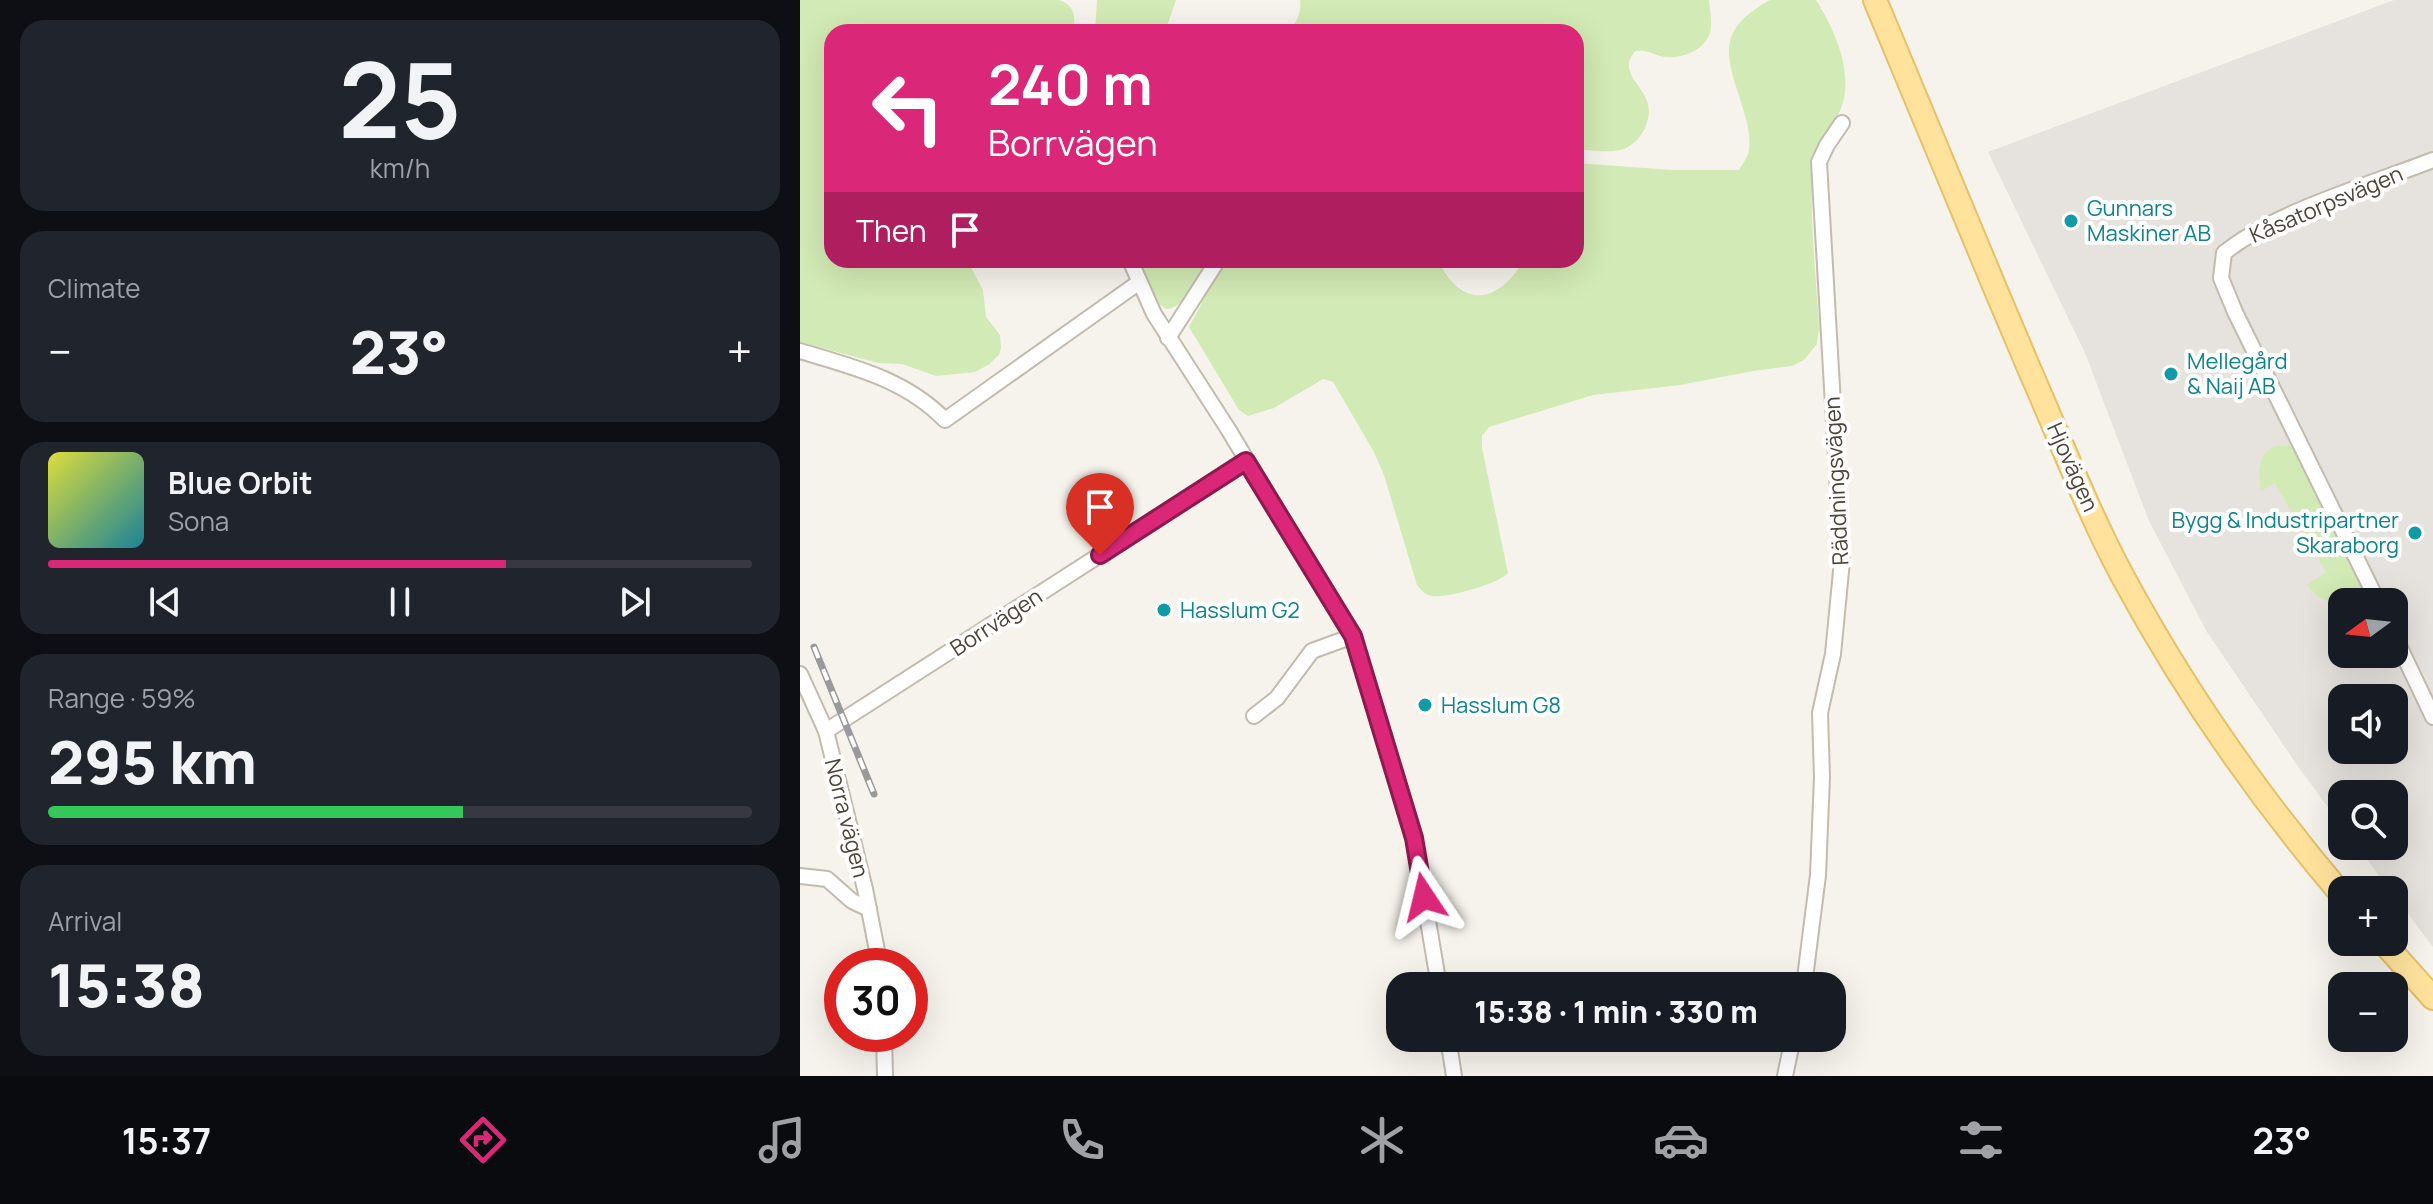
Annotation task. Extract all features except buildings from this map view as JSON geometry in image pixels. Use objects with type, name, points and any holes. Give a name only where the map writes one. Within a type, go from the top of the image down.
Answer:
[{"type":"main road","name":"Hjovägen","points":[[1875,0],[2070,463],[2122,575],[2178,674],[2240,768],[2328,878]]},
{"type":"main road","points":[[2396,956],[2433,998]]},
{"type":"street","name":"Räddningsvägen","points":[[1806,972],[1818,875],[1822,777],[1820,713],[1833,654],[1842,561],[1819,162],[1842,123]]},
{"type":"street","name":"Kåsatorpsvägen","points":[[2371,588],[2235,312],[2221,278],[2224,253],[2240,240],[2279,220],[2433,160]]},
{"type":"street","points":[[1133,268],[1168,338],[1228,429],[1353,636],[1414,838],[1437,972]]},
{"type":"street","points":[[1168,338],[1213,268]]},
{"type":"street","points":[[800,351],[895,383],[930,405],[945,420],[1138,283]]},
{"type":"street","name":"Borrvägen","points":[[826,731],[1246,461]]},
{"type":"street","points":[[1254,716],[1277,698],[1312,651],[1353,636]]},
{"type":"street","points":[[2408,664],[2433,717]]},
{"type":"street","name":"Norra vägen","points":[[800,674],[826,731],[877,948]]},
{"type":"street","points":[[800,876],[827,879],[852,901],[869,909]]},
{"type":"street","points":[[884,1052],[885,1076]]},
{"type":"street","points":[[1450,1052],[1454,1076]]},
{"type":"street","points":[[1785,1076],[1790,1052]]},
{"type":"shaded area","points":[[2394,0],[2433,0],[2433,947],[2408,914],[2408,876],[2380,876],[2368,860],[2408,860],[2408,780],[2328,780],[2328,807],[2207,632],[2149,521],[2085,353],[1988,152]]},
{"type":"shaded area","points":[[2367,524],[2392,576],[2384,580],[2358,528]]},
{"type":"shaded area","points":[[2408,608],[2433,660],[2433,666],[2427,669],[2408,630]]},
{"type":"green space","points":[[800,0],[1065,2],[1071,9],[1074,24],[824,24],[824,268],[971,268],[983,290],[986,317],[1000,335],[1001,348],[999,355],[975,372],[936,376],[902,364],[878,363],[800,342]]},
{"type":"green space","points":[[1097,0],[1176,0],[1168,24],[1096,24]]},
{"type":"green space","points":[[1300,0],[1709,0],[1711,25],[1703,44],[1686,55],[1666,57],[1635,51],[1629,68],[1647,101],[1647,123],[1634,143],[1627,147],[1598,151],[1584,150],[1584,24],[1294,24]]},
{"type":"green space","points":[[1770,0],[1816,0],[1838,43],[1842,59],[1845,91],[1842,106],[1818,145],[1813,163],[1817,344],[1804,360],[1792,366],[1680,385],[1593,395],[1489,427],[1482,436],[1482,448],[1508,573],[1494,582],[1460,593],[1432,596],[1425,593],[1417,585],[1384,475],[1374,452],[1333,382],[1323,379],[1274,408],[1248,416],[1239,410],[1189,327],[1221,268],[1443,268],[1458,287],[1469,294],[1480,295],[1492,293],[1503,286],[1519,268],[1584,268],[1584,164],[1672,170],[1739,170],[1748,154],[1749,138],[1729,54],[1730,40],[1737,26]]},
{"type":"green space","points":[[1143,268],[1204,268],[1180,303],[1166,309],[1159,303]]},
{"type":"green space","points":[[2292,446],[2362,588],[2328,588],[2328,601],[2319,597],[2307,585],[2326,572],[2275,483],[2261,491],[2259,471],[2262,459],[2270,449]]},
{"type":"railway","points":[[814,647],[874,794]]},
{"type":"place","name":"Gunnars Maskiner AB","points":[[2071,221]]},
{"type":"place","name":"Mellegård & Naij AB","points":[[2171,374]]},
{"type":"place","name":"Bygg & Industripartner Skaraborg","points":[[2415,533]]},
{"type":"place","name":"Hasslum G2","points":[[1164,610]]},
{"type":"place","name":"Hasslum G8","points":[[1425,705]]},
{"type":"route","points":[[1100,555],[1246,461],[1353,636],[1414,838],[1424,897]]}]
